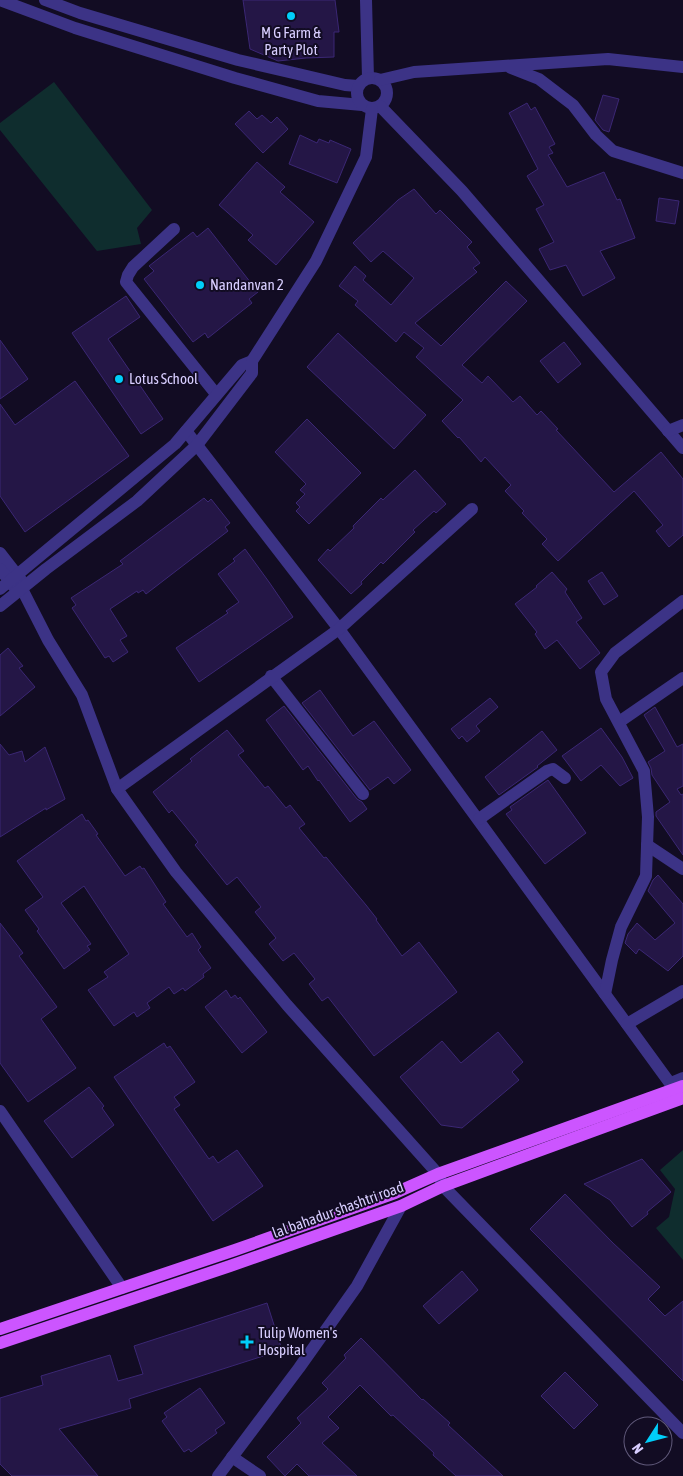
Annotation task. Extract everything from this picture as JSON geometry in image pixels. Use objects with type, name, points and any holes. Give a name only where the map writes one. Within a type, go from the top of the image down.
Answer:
[{"type":"main road","name":"lal bahadur shashtri road","points":[[0,1343],[401,1206],[441,1180],[679,1091]]},
{"type":"main road","points":[[0,1329],[235,1250],[395,1193],[441,1180]]},
{"type":"street","points":[[45,0],[80,13],[238,60],[345,85],[358,86]]},
{"type":"street","points":[[366,0],[374,79]]},
{"type":"street","points":[[2,3],[235,78],[318,101],[371,107],[385,101],[387,93],[386,86],[374,79]]},
{"type":"street","points":[[683,67],[608,59],[414,72],[362,81],[356,93],[358,100],[371,107],[462,191],[683,448]]},
{"type":"street","points":[[508,67],[539,79],[573,105],[596,135],[613,151],[683,173]]},
{"type":"street","points":[[0,606],[137,501],[197,445],[252,373],[252,362],[316,261],[366,157],[371,107]]},
{"type":"street","points":[[174,229],[133,267],[128,274],[126,282],[216,394]]},
{"type":"street","points":[[9,582],[174,444],[242,365],[252,362]]},
{"type":"street","points":[[668,431],[683,426]]},
{"type":"street","points":[[186,431],[339,629],[627,1024],[679,1091]]},
{"type":"street","points":[[117,789],[271,676],[339,629],[472,509]]},
{"type":"street","points":[[0,553],[9,582]]},
{"type":"street","points":[[0,569],[9,582],[22,589],[48,640],[82,695],[117,789],[182,880],[287,1005],[441,1180],[683,1433]]},
{"type":"street","points":[[605,994],[621,927],[646,876],[648,817],[644,771],[606,699],[600,672],[615,653],[683,601]]},
{"type":"street","points":[[271,676],[363,794]]},
{"type":"street","points":[[619,722],[683,678]]},
{"type":"street","points":[[478,819],[547,771],[553,769],[565,778]]},
{"type":"street","points":[[647,845],[683,868]]},
{"type":"street","points":[[627,1024],[683,991]]},
{"type":"street","points":[[679,1091],[683,1078]]},
{"type":"street","points":[[0,1111],[122,1288]]},
{"type":"street","points":[[218,1476],[299,1368],[357,1286],[401,1206]]},
{"type":"street","points":[[232,1458],[260,1476]]},
{"type":"green space","points":[[54,82],[152,210],[137,228],[141,244],[97,251],[0,130],[0,123]]},
{"type":"green space","points":[[683,1150],[683,1260],[656,1228],[669,1217],[675,1189],[660,1170]]},
{"type":"building","name":"M G Farm & Party Plot","points":[[243,0],[335,0],[339,32],[334,32],[334,57],[278,61],[250,49]]},
{"type":"building","points":[[603,95],[619,99],[609,132],[603,130],[595,120]]},
{"type":"building","points":[[527,103],[531,110],[535,107],[555,144],[549,147],[553,153],[548,155],[567,187],[604,172],[617,200],[620,199],[635,238],[600,251],[615,278],[583,296],[566,265],[550,270],[539,249],[554,242],[536,209],[544,205],[527,176],[538,169],[509,113]]},
{"type":"building","points":[[249,111],[257,119],[262,115],[271,123],[277,117],[288,129],[263,153],[235,124]]},
{"type":"building","points":[[300,135],[317,143],[319,139],[329,143],[330,140],[351,149],[337,183],[289,164]]},
{"type":"building","points":[[257,162],[285,187],[280,192],[314,222],[276,265],[248,240],[253,235],[219,205]]},
{"type":"building","points":[[414,189],[436,214],[440,210],[472,242],[467,247],[480,263],[473,268],[477,272],[415,323],[441,346],[506,281],[527,301],[462,365],[482,383],[488,376],[513,402],[520,396],[537,415],[541,411],[558,429],[556,430],[614,492],[661,452],[683,479],[683,535],[669,547],[656,531],[663,525],[634,491],[558,561],[542,544],[547,539],[522,513],[524,511],[505,491],[511,485],[485,457],[481,462],[442,421],[463,400],[416,357],[424,348],[404,332],[396,342],[355,305],[358,301],[339,286],[355,266],[366,276],[363,280],[391,305],[414,278],[383,251],[371,262],[353,243],[398,200]]},
{"type":"building","points":[[659,198],[679,201],[675,224],[656,221]]},
{"type":"building","name":"Nandanvan 2","points":[[208,228],[258,292],[249,299],[252,303],[208,338],[205,333],[193,342],[144,279],[154,271],[149,266],[193,232],[197,237]]},
{"type":"building","name":"Lotus School","points":[[126,296],[140,317],[108,339],[163,419],[141,434],[72,333]]},
{"type":"building","points":[[338,333],[426,415],[394,449],[307,367]]},
{"type":"building","points":[[0,340],[28,379],[0,399]]},
{"type":"building","points":[[564,342],[581,364],[558,383],[540,361]]},
{"type":"building","points":[[75,381],[129,456],[25,532],[0,496],[0,404],[15,425]]},
{"type":"building","points":[[307,419],[361,473],[309,524],[296,511],[300,507],[296,503],[305,494],[300,490],[306,484],[275,452]]},
{"type":"building","points":[[415,470],[446,504],[436,513],[434,511],[413,530],[415,532],[383,564],[381,562],[351,594],[318,560],[328,549],[330,551],[354,528],[353,526],[381,498],[383,500]]},
{"type":"building","points":[[204,498],[208,502],[211,499],[230,523],[225,527],[228,531],[146,594],[143,590],[138,593],[137,591],[110,609],[127,636],[120,640],[128,652],[113,662],[109,656],[105,658],[72,608],[76,605],[71,598],[123,564],[120,561]]},
{"type":"building","points":[[245,549],[293,617],[199,682],[176,648],[228,613],[226,611],[239,602],[218,574],[235,561],[233,559]]},
{"type":"building","points":[[552,572],[567,589],[565,592],[582,618],[576,622],[600,653],[580,669],[557,640],[545,649],[535,634],[537,632],[515,604],[537,587]]},
{"type":"building","points":[[602,572],[618,596],[604,605],[588,581]]},
{"type":"building","points":[[8,648],[23,666],[19,668],[35,687],[0,716],[0,655]]},
{"type":"building","points":[[320,690],[353,736],[374,721],[411,770],[394,784],[388,777],[370,790],[302,703]]},
{"type":"building","points":[[490,698],[498,707],[476,726],[480,731],[467,742],[462,736],[459,739],[451,729]]},
{"type":"building","points":[[284,706],[357,799],[367,809],[350,822],[308,766],[303,770],[266,720]]},
{"type":"building","points":[[655,707],[677,747],[683,744],[683,786],[677,789],[681,795],[683,794],[683,855],[656,816],[656,812],[670,802],[652,775],[648,762],[665,751],[644,715]]},
{"type":"building","points":[[601,728],[622,757],[633,778],[620,786],[601,765],[581,781],[562,756]]},
{"type":"building","points":[[227,730],[244,751],[238,755],[265,788],[268,786],[286,808],[290,805],[305,824],[299,828],[366,905],[402,956],[419,942],[457,992],[374,1056],[328,997],[322,1001],[309,984],[315,979],[294,953],[283,961],[269,944],[276,938],[255,912],[261,907],[237,877],[227,885],[195,845],[198,842],[172,810],[169,813],[153,792],[192,761],[190,759]]},
{"type":"building","points":[[542,731],[557,750],[538,767],[499,795],[485,777]]},
{"type":"building","points":[[0,744],[9,755],[22,751],[25,762],[45,747],[65,799],[46,810],[46,808],[0,837]]},
{"type":"building","points":[[548,780],[586,833],[545,864],[506,814],[512,810],[510,807]]},
{"type":"building","points":[[82,814],[98,834],[96,835],[125,876],[140,866],[142,869],[144,868],[166,902],[163,904],[187,937],[192,933],[201,947],[198,950],[211,968],[203,974],[204,977],[185,991],[183,988],[174,994],[169,987],[147,1003],[150,1008],[137,1017],[134,1012],[114,1026],[88,990],[108,977],[104,972],[129,954],[84,886],[61,903],[91,944],[87,946],[90,950],[64,969],[37,931],[39,929],[25,910],[43,897],[17,861]]},
{"type":"building","points":[[658,875],[683,904],[683,956],[668,971],[639,949],[636,954],[625,943],[628,934],[637,923],[655,940],[675,923],[648,891],[653,880]]},
{"type":"building","points":[[0,923],[23,953],[19,956],[57,1007],[41,1019],[76,1068],[28,1102],[0,1063]]},
{"type":"building","points":[[226,990],[231,998],[235,995],[238,999],[240,997],[267,1032],[242,1053],[205,1007]]},
{"type":"building","points":[[498,1032],[523,1062],[512,1072],[519,1080],[462,1128],[441,1125],[400,1077],[442,1041],[461,1063]]},
{"type":"building","points":[[164,1043],[167,1048],[170,1046],[195,1082],[174,1097],[180,1105],[174,1109],[209,1159],[213,1156],[218,1163],[237,1150],[263,1186],[213,1221],[114,1077]]},
{"type":"building","points":[[89,1087],[104,1106],[102,1108],[114,1125],[72,1158],[44,1121]]},
{"type":"building","points":[[642,1159],[671,1192],[632,1227],[610,1200],[584,1184]]},
{"type":"building","points":[[565,1194],[660,1287],[648,1299],[665,1316],[683,1301],[683,1381],[530,1229]]},
{"type":"building","points":[[462,1271],[478,1290],[439,1324],[423,1306]]},
{"type":"building","points":[[267,1303],[282,1350],[129,1399],[131,1408],[59,1429],[98,1476],[12,1476],[0,1464],[0,1398],[43,1385],[41,1376],[110,1355],[118,1381],[143,1374],[134,1346]]},
{"type":"building","points":[[361,1338],[422,1400],[450,1423],[448,1425],[503,1476],[456,1476],[433,1455],[434,1453],[393,1415],[391,1416],[360,1385],[328,1417],[339,1428],[322,1443],[357,1476],[309,1476],[297,1464],[285,1476],[267,1457],[301,1423],[297,1418],[328,1389],[322,1383],[346,1358],[344,1355]]},
{"type":"building","points":[[565,1372],[598,1405],[574,1429],[541,1396]]},
{"type":"building","points":[[200,1388],[225,1423],[215,1430],[217,1433],[191,1452],[189,1449],[184,1452],[162,1421],[167,1417],[164,1413]]},
{"type":"place","name":"M G Farm & Party Plot","points":[[291,16]]},
{"type":"place","name":"Nandanvan 2","points":[[200,285]]},
{"type":"place","name":"Lotus School","points":[[119,379]]},
{"type":"place","name":"Tulip Women's Hospital","points":[[247,1342]]}]
